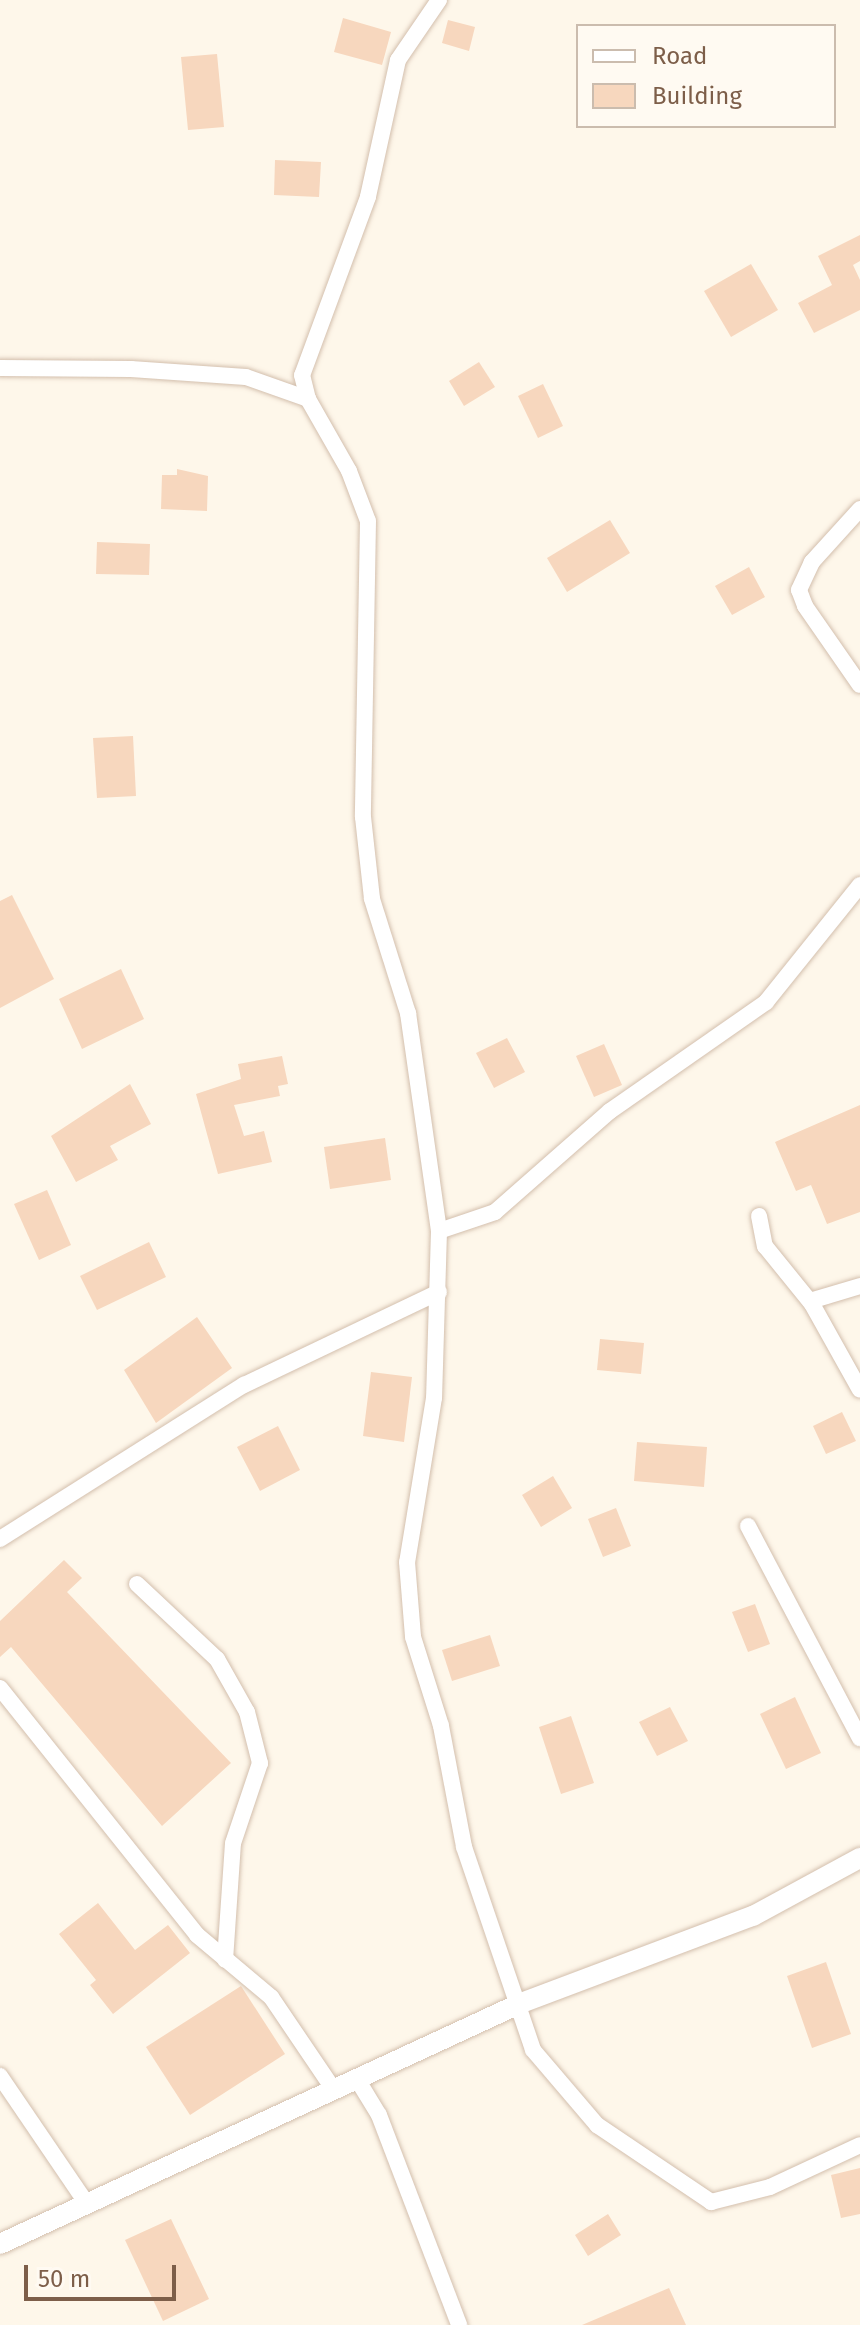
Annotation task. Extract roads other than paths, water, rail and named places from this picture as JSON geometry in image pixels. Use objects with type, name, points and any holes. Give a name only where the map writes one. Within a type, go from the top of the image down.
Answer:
[{"type":"street","points":[[439,0],[398,60],[368,197],[302,375],[308,399],[349,471],[368,521],[363,817],[372,899],[408,1013],[439,1231],[434,1398],[407,1562],[408,1607],[421,1675],[441,1726],[464,1847],[521,2003],[533,2050],[597,2125],[711,2202],[770,2187],[860,2145]]},
{"type":"street","points":[[0,368],[131,369],[246,377],[308,399]]},
{"type":"street","points":[[860,509],[812,562],[799,590],[805,606],[860,685]]},
{"type":"street","points":[[439,1231],[495,1212],[610,1111],[766,1002],[860,885]]},
{"type":"street","points":[[759,1216],[765,1246],[810,1301],[860,1390]]},
{"type":"street","points":[[810,1301],[860,1286]]},
{"type":"street","points":[[0,1539],[244,1385],[439,1292]]},
{"type":"street","points":[[748,1526],[860,1738]]},
{"type":"street","points":[[137,1584],[217,1659],[247,1712],[260,1763],[233,1843],[225,1960]]},
{"type":"street","points":[[0,1688],[197,1935],[271,1997],[334,2090]]},
{"type":"street","points":[[0,2244],[521,2003],[753,1916],[860,1858]]},
{"type":"street","points":[[0,2076],[87,2204]]},
{"type":"street","points":[[357,2079],[379,2115],[459,2325]]}]
